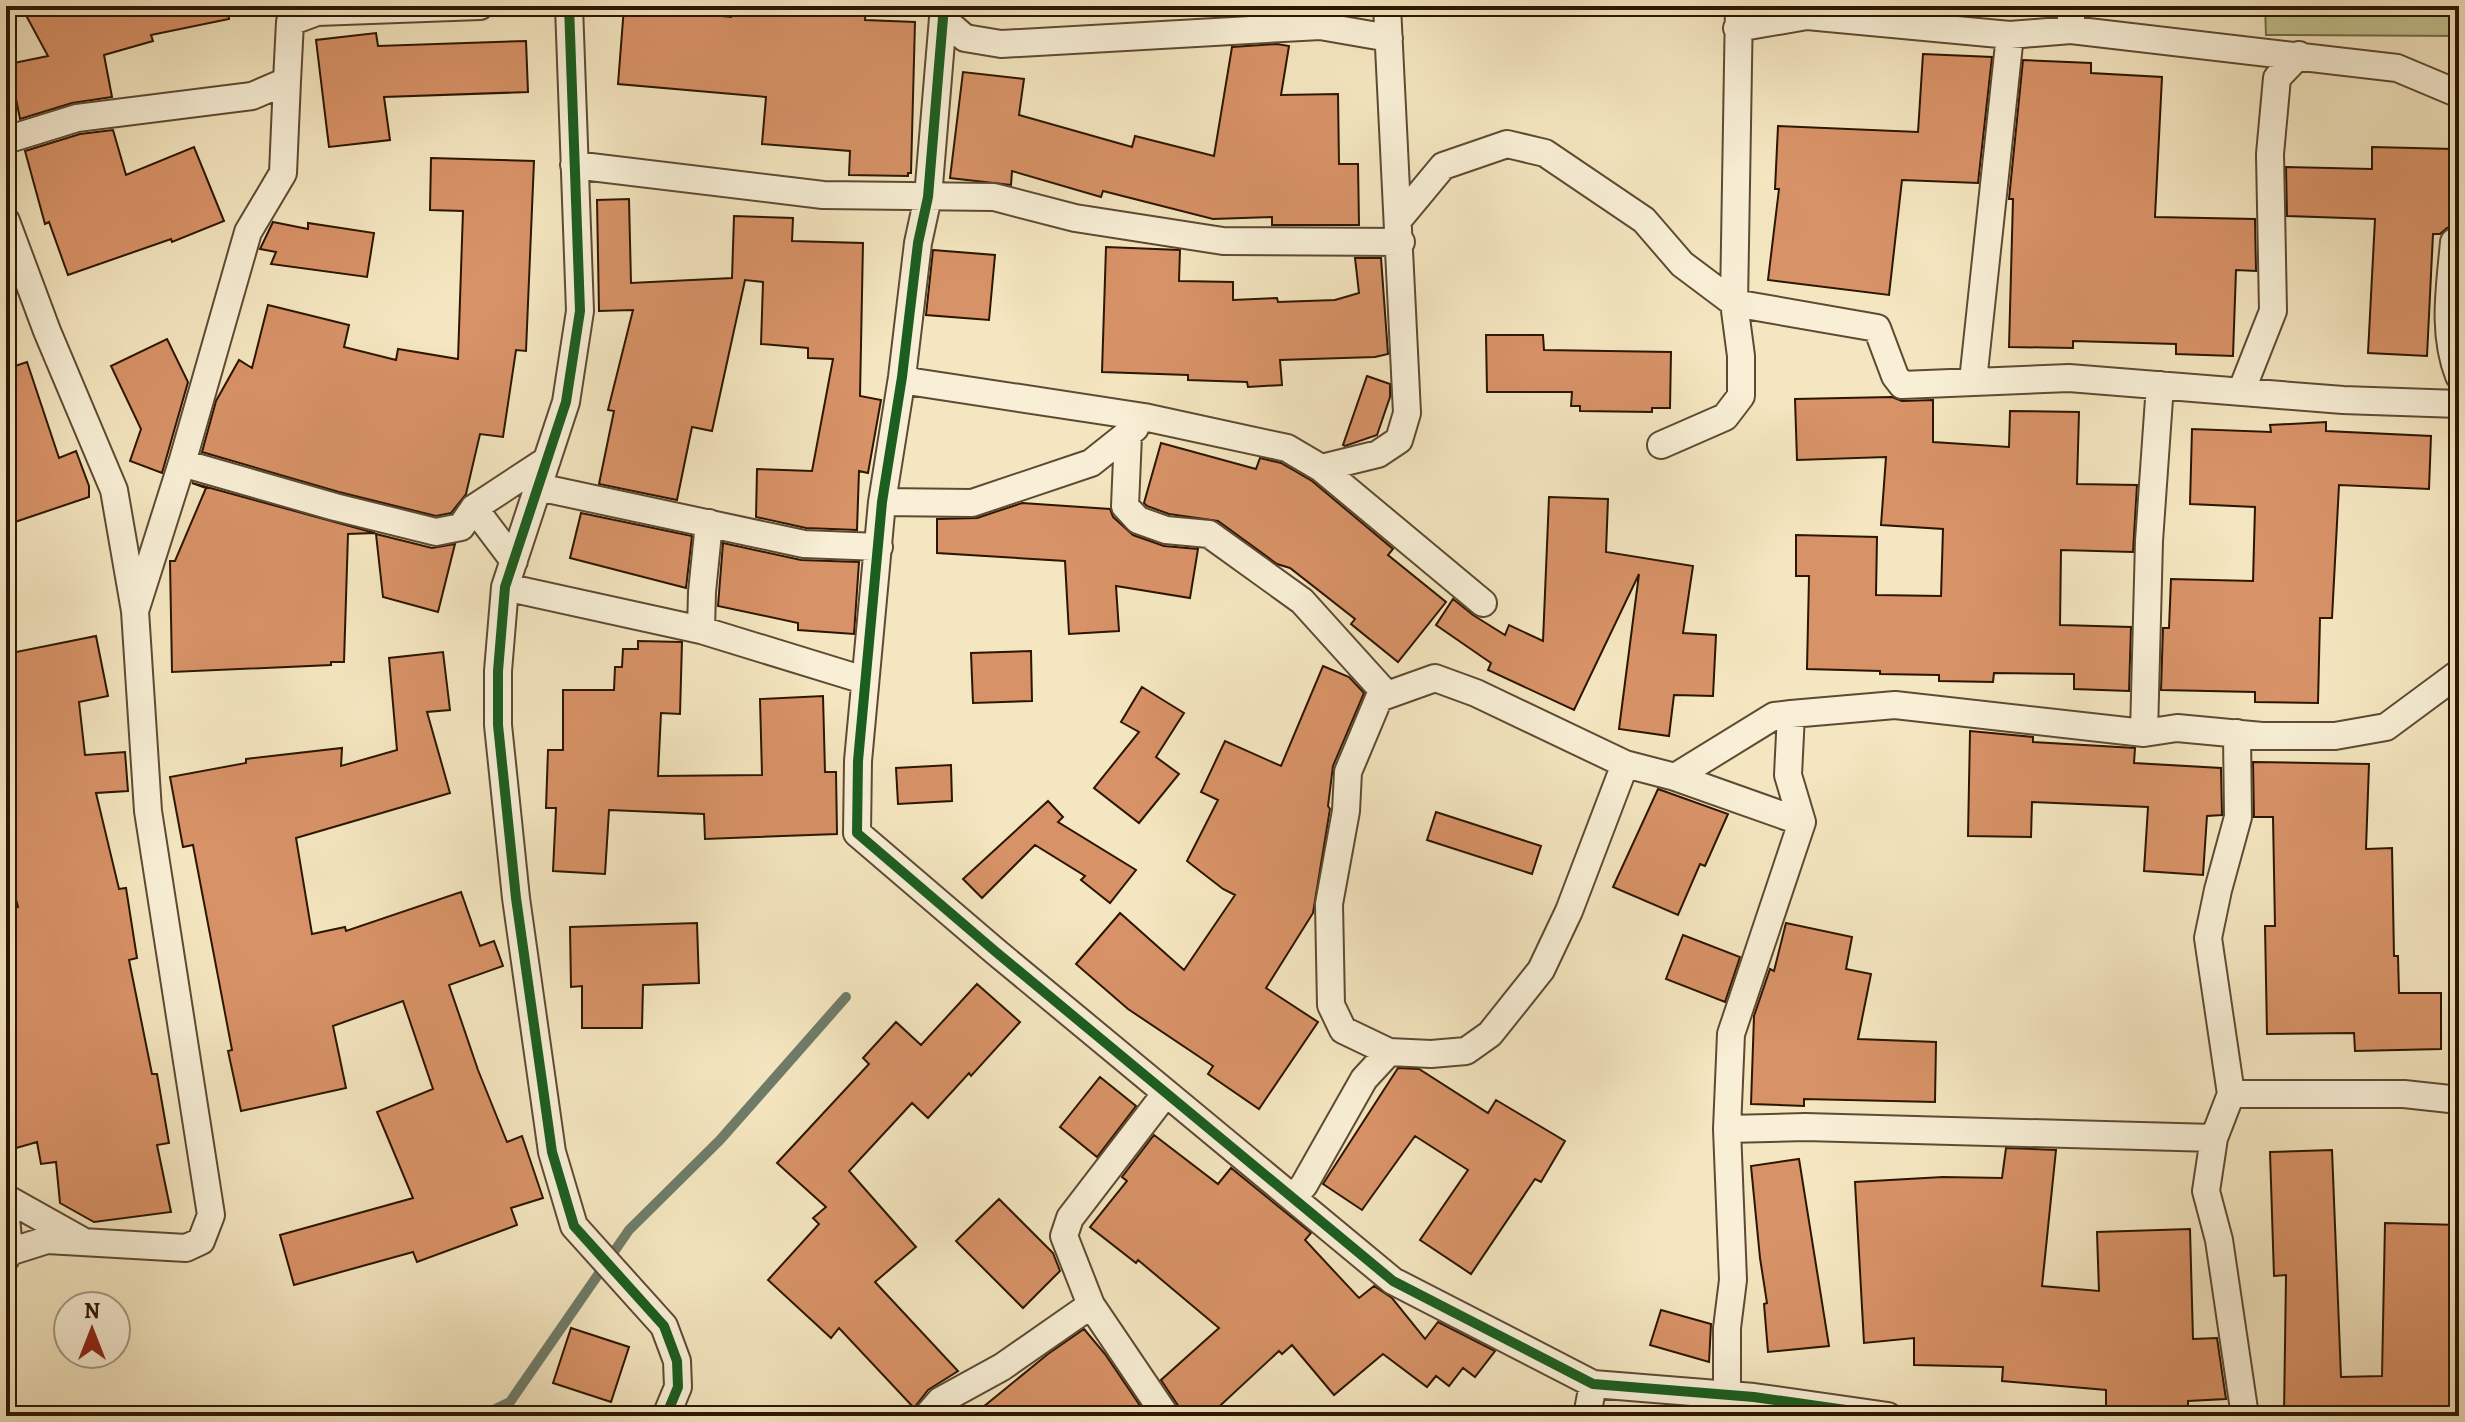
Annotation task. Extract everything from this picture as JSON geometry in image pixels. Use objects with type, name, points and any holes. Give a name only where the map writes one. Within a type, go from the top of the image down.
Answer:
[{"type":"street","points":[[135,611],[182,463],[248,232],[283,173],[290,22],[317,12],[480,6]]},
{"type":"street","points":[[569,6],[580,311],[566,402],[505,587],[498,671],[498,725],[516,898],[552,1152],[574,1226],[664,1326],[677,1361],[678,1387],[666,1416]]},
{"type":"street","points":[[1321,468],[1378,454],[1399,440],[1407,413],[1387,6]]},
{"type":"street","points":[[944,13],[965,38],[1001,44],[1320,26],[1389,38]]},
{"type":"street","points":[[944,13],[928,197],[918,243],[902,377],[882,502],[864,680],[857,833],[1393,1281],[1593,1384],[1727,1395],[1888,1416]]},
{"type":"street","points":[[1661,445],[1725,417],[1741,396],[1741,356],[1734,303],[1738,17],[1807,16],[2010,35],[2071,18],[2397,68],[2459,94]]},
{"type":"street","points":[[1973,381],[2010,35]]},
{"type":"street","points":[[2241,392],[2273,311],[2270,154],[2277,78],[2299,55]]},
{"type":"street","points":[[6,140],[77,118],[252,96],[287,81]]},
{"type":"street","points":[[1400,230],[1443,166],[1507,144],[1545,153],[1644,220],[1682,264],[1734,303],[1877,328],[1895,376],[1902,385],[2069,378],[2343,400],[2459,404]]},
{"type":"street","points":[[574,165],[823,195],[994,197],[1075,218],[1223,241],[1400,230]]},
{"type":"street","points":[[6,221],[47,331],[114,490],[135,611],[148,811],[211,1215],[201,1241],[186,1248],[47,1240],[7,1255],[6,1216]]},
{"type":"street","points":[[2459,242],[2454,242],[2448,310],[2448,338],[2459,376]]},
{"type":"street","points":[[902,377],[914,382],[1136,426],[1287,448],[1321,468],[1483,603]]},
{"type":"street","points":[[2144,733],[2149,541],[2160,385]]},
{"type":"street","points":[[882,502],[972,503],[1091,463],[1136,426]]},
{"type":"street","points":[[1136,426],[1125,506],[1138,520],[1166,530],[1209,534],[1302,601],[1387,695]]},
{"type":"street","points":[[182,463],[436,532],[461,527],[474,508],[547,460]]},
{"type":"street","points":[[538,487],[804,544],[879,547]]},
{"type":"street","points":[[474,508],[514,561]]},
{"type":"street","points":[[701,630],[709,523]]},
{"type":"street","points":[[505,587],[701,630],[864,680]]},
{"type":"street","points":[[1675,777],[1774,716],[1895,705],[2144,733],[2177,728],[2335,736],[2386,727],[2459,673]]},
{"type":"street","points":[[1625,764],[1569,911],[1541,970],[1490,1034],[1466,1051],[1431,1054],[1389,1052],[1343,1030],[1331,1005],[1329,904],[1346,811],[1348,772],[1379,698],[1435,678],[1476,693],[1625,764],[1675,777],[1802,822]]},
{"type":"street","points":[[1727,1395],[1727,1328],[1733,1280],[1727,1129],[1731,1034],[1802,822],[1788,775],[1791,714]]},
{"type":"street","points":[[2237,733],[2238,817],[2208,938],[2231,1094],[2214,1138],[2206,1191],[2219,1240],[2245,1416]]},
{"type":"street","points":[[1293,1198],[1304,1185],[1364,1079],[1389,1052]]},
{"type":"street","points":[[1166,1093],[1070,1218],[1064,1236],[1091,1305],[1166,1416]]},
{"type":"street","points":[[2231,1094],[2404,1094],[2459,1100]]},
{"type":"street","points":[[1727,1129],[1805,1127],[2214,1138]]},
{"type":"street","points":[[6,1198],[84,1241]]},
{"type":"street","points":[[927,1416],[940,1401],[1002,1367],[1091,1305]]},
{"type":"street","points":[[1587,1416],[1593,1384]]},
{"type":"green space","points":[[2265,6],[2459,6],[2459,36],[2266,35]]},
{"type":"building","points":[[21,6],[228,6],[229,19],[151,35],[153,41],[104,55],[112,97],[72,103],[20,119],[9,64],[48,56]]},
{"type":"building","points":[[732,6],[866,6],[865,20],[915,22],[911,173],[908,176],[849,175],[850,151],[762,144],[766,97],[618,84],[624,7],[731,17]]},
{"type":"building","points":[[376,33],[378,46],[526,41],[528,92],[384,97],[390,140],[329,147],[316,40]]},
{"type":"building","points":[[1289,46],[1281,95],[1338,94],[1339,164],[1358,164],[1359,225],[1272,225],[1272,217],[1213,219],[1103,191],[1101,197],[1012,171],[1011,185],[950,178],[963,72],[1024,79],[1019,115],[1132,147],[1135,136],[1214,156],[1232,47]]},
{"type":"building","points":[[1923,54],[1992,57],[1978,183],[1902,180],[1889,295],[1768,280],[1779,189],[1775,189],[1778,126],[1918,132]]},
{"type":"building","points":[[2023,60],[2091,63],[2091,73],[2162,77],[2155,217],[2255,219],[2256,271],[2236,270],[2233,356],[2176,354],[2176,344],[2073,341],[2073,348],[2009,347],[2013,199],[2009,199]]},
{"type":"building","points":[[113,130],[126,175],[194,147],[224,221],[172,242],[171,239],[68,275],[49,222],[45,224],[25,151],[80,134]]},
{"type":"building","points":[[2372,147],[2454,149],[2452,202],[2459,202],[2459,226],[2433,234],[2427,356],[2368,353],[2375,219],[2287,216],[2286,167],[2372,169]]},
{"type":"building","points":[[431,158],[534,161],[526,351],[516,350],[503,437],[480,434],[466,494],[451,513],[436,516],[339,492],[202,452],[216,401],[239,360],[252,368],[268,305],[349,325],[344,347],[396,360],[398,349],[458,359],[463,211],[430,210]]},
{"type":"building","points":[[629,199],[631,283],[732,278],[734,216],[793,218],[792,241],[863,243],[860,396],[881,400],[868,473],[859,471],[857,530],[806,528],[756,517],[757,469],[812,471],[833,359],[808,358],[808,348],[761,344],[763,282],[745,280],[712,431],[692,427],[677,500],[599,484],[614,411],[608,410],[633,310],[599,311],[597,200]]},
{"type":"building","points":[[273,222],[308,229],[308,223],[374,233],[367,277],[271,264],[276,252],[260,249]]},
{"type":"building","points":[[1106,247],[1180,250],[1179,281],[1233,282],[1233,300],[1277,298],[1278,302],[1335,300],[1359,293],[1355,258],[1381,258],[1388,354],[1280,360],[1282,385],[1248,387],[1247,382],[1188,380],[1188,375],[1102,372]]},
{"type":"building","points":[[933,250],[995,255],[989,320],[926,315]]},
{"type":"building","points":[[1486,335],[1543,335],[1544,350],[1671,352],[1670,408],[1652,408],[1652,412],[1580,411],[1580,406],[1571,406],[1572,392],[1487,392]]},
{"type":"building","points":[[167,339],[188,382],[162,473],[130,461],[141,429],[111,366]]},
{"type":"building","points":[[27,362],[59,458],[76,451],[89,486],[89,497],[6,525],[6,369]]},
{"type":"building","points":[[1367,376],[1390,384],[1390,397],[1377,435],[1345,446],[1343,445]]},
{"type":"building","points":[[1892,397],[1902,401],[1933,400],[1933,442],[2009,447],[2010,411],[2079,412],[2077,484],[2137,485],[2133,552],[2061,550],[2060,625],[2131,627],[2129,691],[2074,689],[2074,674],[1994,673],[1993,682],[1939,681],[1939,675],[1807,669],[1809,576],[1796,576],[1796,535],[1877,537],[1876,595],[1941,596],[1943,529],[1881,525],[1886,457],[1797,460],[1795,399]]},
{"type":"building","points":[[2326,422],[2326,431],[2431,436],[2429,489],[2339,485],[2332,618],[2320,618],[2318,703],[2255,702],[2255,692],[2161,690],[2163,628],[2169,628],[2171,579],[2253,581],[2255,507],[2190,504],[2192,429],[2271,432],[2270,425]]},
{"type":"building","points":[[1161,443],[1256,469],[1260,458],[1281,463],[1312,481],[1393,549],[1388,555],[1446,602],[1398,662],[1351,624],[1355,619],[1290,568],[1277,564],[1218,521],[1169,514],[1147,506],[1144,503]]},
{"type":"building","points":[[192,483],[375,533],[348,534],[344,662],[172,672],[170,561],[175,561],[206,488]]},
{"type":"building","points":[[1549,497],[1608,499],[1606,552],[1693,566],[1683,633],[1716,635],[1713,696],[1674,695],[1669,736],[1619,729],[1639,574],[1574,710],[1488,670],[1491,663],[1436,625],[1453,599],[1505,635],[1509,625],[1543,641]]},
{"type":"building","points":[[1022,503],[1110,509],[1113,517],[1133,535],[1164,546],[1198,549],[1190,598],[1116,586],[1119,631],[1069,634],[1065,561],[937,553],[937,519],[977,518]]},
{"type":"building","points":[[581,513],[692,536],[686,588],[570,558]]},
{"type":"building","points":[[376,534],[432,548],[455,544],[438,612],[383,597]]},
{"type":"building","points":[[723,543],[801,560],[859,562],[854,634],[798,630],[798,623],[718,606]]},
{"type":"building","points":[[96,636],[108,696],[79,702],[85,755],[125,752],[128,791],[96,793],[119,889],[126,888],[137,958],[129,960],[152,1074],[157,1074],[169,1143],[157,1145],[171,1212],[94,1222],[60,1203],[56,1162],[41,1164],[37,1142],[6,1151],[6,909],[18,907],[6,863],[6,736],[16,734],[6,684],[6,654]]},
{"type":"building","points":[[638,641],[682,642],[680,714],[661,713],[658,776],[762,775],[760,699],[823,696],[825,772],[836,772],[837,834],[705,839],[704,814],[609,810],[605,874],[553,871],[556,808],[546,808],[548,750],[563,750],[563,690],[614,690],[615,667],[622,667],[623,649],[638,649]]},
{"type":"building","points":[[1031,651],[1032,701],[973,703],[971,653]]},
{"type":"building","points":[[443,652],[450,710],[427,712],[450,793],[296,838],[312,934],[345,927],[346,931],[461,892],[480,946],[494,941],[503,966],[449,985],[507,1142],[522,1136],[543,1198],[511,1208],[517,1225],[417,1262],[413,1252],[294,1285],[280,1235],[413,1198],[377,1112],[433,1089],[403,1001],[333,1026],[346,1088],[241,1111],[193,845],[183,847],[170,777],[246,763],[246,759],[342,748],[341,766],[397,750],[389,658]]},
{"type":"building","points":[[1323,666],[1349,677],[1364,693],[1333,766],[1330,809],[1313,913],[1266,988],[1318,1022],[1259,1109],[1208,1074],[1213,1066],[1128,1009],[1076,964],[1120,913],[1184,970],[1235,895],[1187,861],[1218,800],[1201,792],[1225,741],[1281,766]]},
{"type":"building","points":[[1142,687],[1184,713],[1156,757],[1179,774],[1139,823],[1094,788],[1139,732],[1121,722]]},
{"type":"building","points":[[1970,731],[2033,737],[2033,742],[2135,748],[2134,763],[2221,768],[2222,815],[2207,816],[2203,875],[2144,871],[2148,807],[2032,802],[2031,837],[1968,836]]},
{"type":"building","points":[[2253,762],[2369,764],[2366,849],[2392,848],[2394,956],[2398,956],[2399,993],[2441,993],[2441,1049],[2355,1051],[2354,1033],[2267,1034],[2265,926],[2275,926],[2273,817],[2254,817]]},
{"type":"building","points":[[951,765],[952,801],[898,804],[896,768]]},
{"type":"building","points":[[1658,789],[1728,814],[1705,866],[1700,864],[1678,915],[1613,887]]},
{"type":"building","points":[[1048,801],[1063,817],[1058,822],[1136,870],[1110,903],[1081,880],[1085,876],[1035,845],[982,898],[963,879]]},
{"type":"building","points":[[1436,812],[1541,846],[1532,874],[1427,840]]},
{"type":"building","points":[[697,923],[699,983],[643,985],[642,1028],[582,1028],[582,986],[571,987],[570,927]]},
{"type":"building","points":[[1786,923],[1852,937],[1846,969],[1871,974],[1858,1039],[1936,1042],[1935,1102],[1804,1099],[1804,1106],[1751,1104],[1754,1016],[1770,969],[1774,971]]},
{"type":"building","points":[[1683,935],[1740,957],[1725,1002],[1666,979]]},
{"type":"building","points":[[977,984],[1020,1022],[928,1118],[912,1103],[849,1171],[916,1247],[875,1282],[958,1371],[928,1390],[914,1408],[839,1328],[831,1338],[768,1280],[819,1224],[813,1218],[826,1207],[777,1163],[869,1064],[863,1058],[896,1022],[921,1045]]},
{"type":"building","points":[[1398,1068],[1419,1069],[1488,1113],[1496,1100],[1565,1141],[1541,1182],[1535,1179],[1471,1274],[1420,1240],[1468,1170],[1415,1136],[1362,1210],[1323,1184]]},
{"type":"building","points":[[1100,1077],[1136,1106],[1097,1157],[1060,1127]]},
{"type":"building","points":[[1154,1135],[1218,1184],[1231,1168],[1311,1233],[1305,1240],[1359,1298],[1374,1286],[1392,1298],[1425,1339],[1438,1322],[1495,1351],[1475,1377],[1463,1368],[1449,1386],[1436,1376],[1427,1387],[1383,1354],[1334,1395],[1292,1345],[1282,1354],[1279,1351],[1209,1416],[1182,1416],[1161,1380],[1219,1328],[1138,1260],[1136,1263],[1090,1227],[1127,1181],[1122,1177]]},
{"type":"building","points":[[2006,1148],[2056,1150],[2042,1286],[2099,1291],[2097,1232],[2190,1229],[2193,1339],[2217,1338],[2226,1399],[2188,1401],[2188,1408],[2106,1406],[2106,1390],[2002,1381],[2003,1367],[1914,1365],[1914,1338],[1864,1343],[1855,1182],[1943,1177],[2002,1178]]},
{"type":"building","points":[[2332,1150],[2341,1377],[2382,1376],[2385,1223],[2459,1225],[2459,1406],[2345,1409],[2345,1415],[2284,1414],[2286,1275],[2274,1276],[2270,1152]]},
{"type":"building","points":[[1799,1159],[1829,1346],[1768,1352],[1764,1304],[1767,1303],[1751,1166]]},
{"type":"building","points":[[999,1199],[1053,1253],[1060,1271],[1023,1308],[956,1241]]},
{"type":"building","points":[[1661,1310],[1711,1324],[1709,1362],[1650,1345]]},
{"type":"building","points":[[571,1328],[629,1347],[611,1402],[553,1383]]},
{"type":"building","points":[[1084,1329],[1147,1416],[972,1416],[1048,1354]]},
{"type":"waterway","points":[[481,1416],[510,1402],[629,1230],[720,1140],[846,997]]},
{"type":"cycle path","points":[[569,6],[580,311],[566,402],[505,587],[498,671],[498,725],[516,898],[552,1152],[574,1226],[664,1326],[677,1361],[678,1387],[666,1416]]},
{"type":"cycle path","points":[[944,6],[928,197],[918,243],[902,377],[882,502],[858,761],[857,833],[1393,1281],[1593,1384],[1754,1397],[1888,1416]]}]
